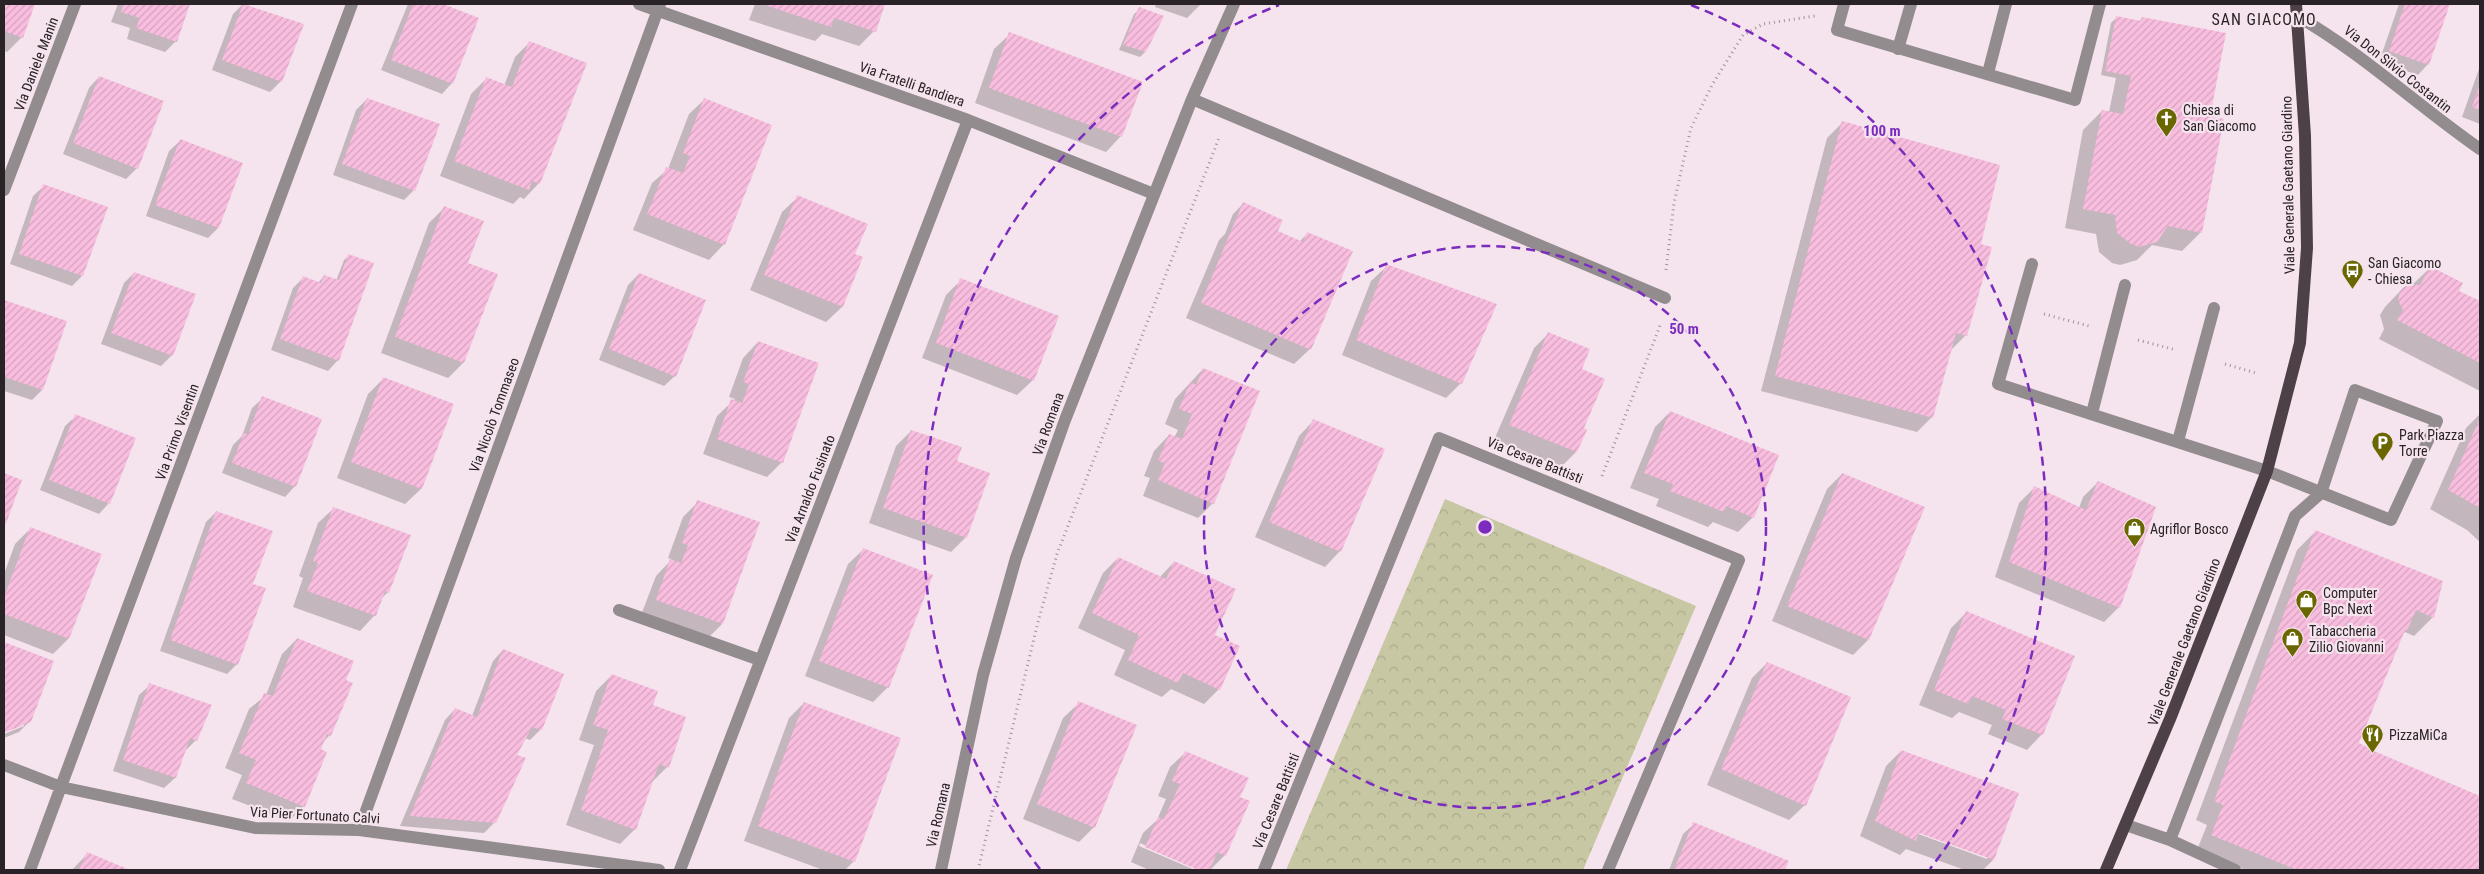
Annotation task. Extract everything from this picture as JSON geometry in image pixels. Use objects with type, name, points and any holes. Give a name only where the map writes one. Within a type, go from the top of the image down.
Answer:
[{"type":"main road","name":"Viale Generale Gaetano Giardino","points":[[2106,870],[2170,719],[2267,471],[2300,343],[2307,248],[2305,136],[2296,10]]},
{"type":"street","name":"Via Daniele Manin","points":[[4,190],[75,4]]},
{"type":"street","name":"Via Primo Visentin","points":[[30,870],[352,4]]},
{"type":"street","name":"Via Fratelli Bandiera","points":[[639,4],[658,7],[968,120],[1154,194]]},
{"type":"street","name":"Via Romana","points":[[940,870],[983,675],[1016,558],[1065,420],[1192,99],[1234,4]]},
{"type":"street","points":[[1844,4],[1837,30],[2075,100],[2100,4]]},
{"type":"street","points":[[1898,48],[1911,4]]},
{"type":"street","points":[[1988,73],[2006,4]]},
{"type":"street","name":"Via Nicolò Tommaseo","points":[[360,830],[658,7]]},
{"type":"street","name":"Via Don Silvio Costantin","points":[[2296,10],[2440,121],[2480,149]]},
{"type":"street","points":[[1192,99],[1665,298]]},
{"type":"street","name":"Via Arnaldo Fusinato","points":[[680,870],[968,120]]},
{"type":"street","points":[[2032,264],[1998,384],[2267,471],[2321,493],[2391,520],[2437,421],[2355,390],[2321,493],[2295,516],[2170,840]]},
{"type":"street","points":[[2092,413],[2125,285]]},
{"type":"street","points":[[2178,441],[2214,308]]},
{"type":"street","name":"Via Cesare Battisti","points":[[1264,870],[1439,438],[1739,560],[1608,870]]},
{"type":"street","points":[[619,610],[760,660]]},
{"type":"street","name":"Via Pier Fortunato Calvi","points":[[4,765],[61,787],[255,828],[360,830],[659,870]]},
{"type":"street","points":[[2126,825],[2170,840],[2235,870]]},
{"type":"path","points":[[1593,500],[1658,336],[1665,298],[1674,203],[1691,128],[1712,85],[1743,35],[1763,24],[1822,14]]},
{"type":"path","points":[[978,870],[1038,622],[1058,554],[1228,114]]},
{"type":"green space","points":[[1445,499],[1696,606],[1583,870],[1286,870]]},
{"type":"building","points":[[4,4],[35,4],[23,38],[4,31]]},
{"type":"building","points":[[124,4],[190,4],[177,42],[136,28],[140,18],[121,12]]},
{"type":"building","points":[[243,4],[304,24],[282,82],[222,60]]},
{"type":"building","points":[[413,4],[443,4],[479,18],[453,84],[391,60]]},
{"type":"building","points":[[762,4],[885,4],[876,32],[834,18],[831,27]]},
{"type":"building","points":[[2405,4],[2450,4],[2429,65],[2389,51]]},
{"type":"building","points":[[1139,7],[1164,16],[1146,52],[1123,45]]},
{"type":"building","points":[[2116,16],[2141,21],[2142,17],[2226,33],[2210,117],[2224,119],[2202,233],[2168,226],[2157,242],[2139,247],[2131,244],[2117,233],[2115,215],[2083,209],[2102,110],[2123,114],[2131,76],[2105,71]]},
{"type":"building","points":[[1009,32],[1143,82],[1122,137],[989,88]]},
{"type":"building","points":[[529,41],[587,63],[540,184],[532,181],[529,190],[454,161],[486,77],[512,87]]},
{"type":"building","points":[[99,76],[164,101],[138,169],[73,143]]},
{"type":"building","points":[[2480,84],[2480,110],[2472,107]]},
{"type":"building","points":[[367,98],[440,124],[415,191],[342,164]]},
{"type":"building","points":[[704,98],[772,125],[725,245],[647,214],[666,167],[683,173],[690,156],[683,153]]},
{"type":"building","points":[[1842,121],[2000,165],[1981,244],[1992,247],[1967,336],[1956,333],[1933,418],[1775,376]]},
{"type":"building","points":[[180,139],[243,163],[219,228],[155,205]]},
{"type":"building","points":[[43,184],[108,207],[83,276],[19,254]]},
{"type":"building","points":[[797,195],[868,224],[855,254],[863,257],[843,307],[764,275]]},
{"type":"building","points":[[1243,202],[1283,220],[1278,231],[1303,242],[1307,232],[1353,251],[1311,350],[1201,303]]},
{"type":"building","points":[[444,206],[484,221],[468,263],[498,274],[464,363],[395,337]]},
{"type":"building","points":[[348,254],[374,263],[339,361],[280,339],[303,276],[321,283],[324,275],[339,280]]},
{"type":"building","points":[[1386,264],[1497,304],[1462,384],[1356,340]]},
{"type":"building","points":[[2430,266],[2463,283],[2459,291],[2480,301],[2480,363],[2397,320],[2403,310],[2398,300],[2400,291],[2409,284],[2420,285]]},
{"type":"building","points":[[134,272],[196,294],[173,356],[111,333]]},
{"type":"building","points":[[639,273],[706,300],[676,377],[609,349]]},
{"type":"building","points":[[960,278],[1059,316],[1034,381],[936,343]]},
{"type":"building","points":[[4,300],[67,321],[43,390],[4,377]]},
{"type":"building","points":[[1548,332],[1590,349],[1582,369],[1605,379],[1584,428],[1587,430],[1577,452],[1509,425]]},
{"type":"building","points":[[758,341],[819,363],[783,463],[717,439],[731,399],[742,403],[749,384],[743,382]]},
{"type":"building","points":[[1203,368],[1260,391],[1214,504],[1158,480],[1165,463],[1158,461],[1169,434],[1182,439],[1192,414],[1179,409],[1190,382],[1196,385]]},
{"type":"building","points":[[383,377],[454,404],[422,489],[351,462]]},
{"type":"building","points":[[262,396],[322,419],[296,487],[232,463],[244,433],[248,435]]},
{"type":"building","points":[[1670,411],[1779,455],[1754,518],[1726,506],[1724,512],[1670,491],[1673,484],[1644,473]]},
{"type":"building","points":[[75,414],[136,438],[110,504],[49,480]]},
{"type":"building","points":[[2480,418],[2480,508],[2448,490]]},
{"type":"building","points":[[1313,419],[1385,449],[1341,552],[1269,522]]},
{"type":"building","points":[[911,430],[962,447],[957,461],[990,473],[967,538],[883,508]]},
{"type":"building","points":[[4,473],[22,480],[4,529]]},
{"type":"building","points":[[1842,473],[1925,507],[1869,640],[1787,606]]},
{"type":"building","points":[[2098,481],[2156,507],[2120,608],[2009,562],[2034,486],[2086,510]]},
{"type":"building","points":[[697,500],[760,522],[723,624],[656,600],[670,559],[681,563],[688,545],[682,543]]},
{"type":"building","points":[[333,507],[411,535],[389,593],[385,591],[376,616],[307,591],[318,563],[313,561]]},
{"type":"building","points":[[216,511],[273,531],[253,584],[266,588],[238,665],[170,640]]},
{"type":"building","points":[[30,527],[102,554],[69,639],[4,614],[4,597]]},
{"type":"building","points":[[2315,530],[2443,581],[2434,618],[2416,610],[2407,631],[2405,630],[2359,743],[2480,796],[2480,870],[2297,870],[2211,835],[2223,805],[2214,801]]},
{"type":"building","points":[[863,548],[933,575],[889,688],[819,661]]},
{"type":"building","points":[[1118,557],[1166,579],[1174,561],[1236,589],[1215,635],[1240,646],[1220,690],[1183,673],[1178,683],[1128,660],[1139,635],[1092,613]]},
{"type":"building","points":[[1966,611],[2075,656],[2043,735],[2002,719],[2006,710],[1972,696],[1968,704],[1934,690]]},
{"type":"building","points":[[297,638],[354,661],[346,680],[353,683],[331,736],[327,734],[321,749],[327,752],[305,807],[246,783],[256,760],[239,753],[264,693],[273,696]]},
{"type":"building","points":[[4,642],[54,661],[31,722],[6,732],[4,731]]},
{"type":"building","points":[[503,649],[564,674],[542,730],[532,727],[517,755],[526,758],[496,823],[410,816],[455,708],[477,717]]},
{"type":"building","points":[[1767,662],[1851,697],[1806,806],[1721,769]]},
{"type":"building","points":[[611,674],[658,691],[653,705],[686,717],[669,768],[659,764],[636,830],[581,810],[608,730],[593,725]]},
{"type":"building","points":[[149,683],[212,705],[197,741],[190,738],[176,778],[123,760]]},
{"type":"building","points":[[1078,701],[1137,725],[1095,828],[1037,804]]},
{"type":"building","points":[[804,702],[901,738],[855,862],[758,826]]},
{"type":"building","points":[[1901,750],[2019,793],[1994,860],[1919,833],[1916,841],[1875,821]]},
{"type":"building","points":[[1185,751],[1249,778],[1240,797],[1250,801],[1226,856],[1217,852],[1210,870],[1198,870],[1145,847],[1158,817],[1164,819],[1180,784],[1172,781]]},
{"type":"building","points":[[1693,822],[1789,861],[1785,870],[1674,870]]},
{"type":"building","points":[[87,852],[130,870],[79,870]]},
{"type":"place","name":"Chiesa di San Giacomo","points":[[2167,137]]},
{"type":"place","name":"San Giacomo - Chiesa","points":[[2352,290]]},
{"type":"place","name":"Park Piazza Torre","points":[[2383,462]]},
{"type":"place","name":"Agriflor Bosco","points":[[2134,548]]},
{"type":"place","name":"Computer Bpc Next","points":[[2307,620]]},
{"type":"place","name":"Tabaccheria Zilio Giovanni","points":[[2293,658]]},
{"type":"place","name":"PizzaMiCa","points":[[2373,754]]},
{"type":"district","name":"SAN GIACOMO","points":[[2264,19]]}]
